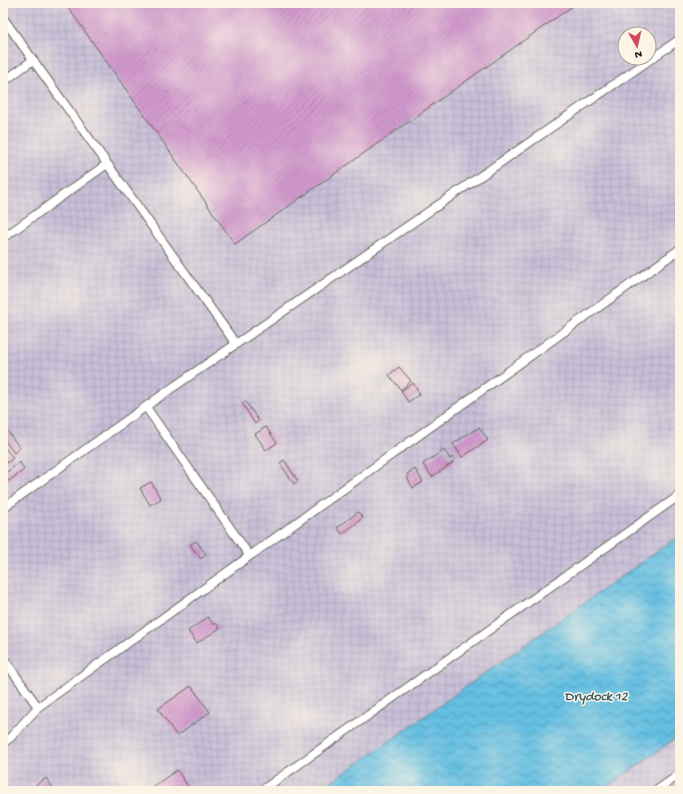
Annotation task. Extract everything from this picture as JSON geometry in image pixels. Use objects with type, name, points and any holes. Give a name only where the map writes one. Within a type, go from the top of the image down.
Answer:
[{"type":"lane","points":[[3,18],[236,344]]},
{"type":"lane","points":[[3,508],[236,344],[680,39]]},
{"type":"lane","points":[[3,82],[33,60]]},
{"type":"lane","points":[[3,238],[107,164]]},
{"type":"lane","points":[[3,743],[10,738],[38,706],[680,249]]},
{"type":"lane","points":[[146,407],[249,556]]},
{"type":"lane","points":[[261,791],[680,495]]},
{"type":"lane","points":[[3,658],[38,706]]},
{"type":"lane","points":[[656,791],[680,774]]},
{"type":"shaded area","points":[[3,3],[680,3],[680,791],[3,791]]},
{"type":"water","name":"Drydock 12","points":[[680,535],[680,735],[602,791],[319,791]]},
{"type":"building","points":[[65,3],[577,3],[235,244]]},
{"type":"building","points":[[399,367],[411,381],[401,390],[389,375]]},
{"type":"building","points":[[413,383],[420,394],[408,402],[401,391]]},
{"type":"building","points":[[245,401],[259,421],[255,424],[242,403]]},
{"type":"building","points":[[3,425],[20,448],[14,453],[3,438]]},
{"type":"building","points":[[266,427],[277,443],[266,450],[255,434]]},
{"type":"building","points":[[479,427],[488,440],[462,457],[453,444]]},
{"type":"building","points":[[3,445],[13,458],[7,463],[3,458]]},
{"type":"building","points":[[444,450],[450,459],[452,457],[455,461],[432,477],[423,464]]},
{"type":"building","points":[[284,460],[298,481],[294,484],[280,463]]},
{"type":"building","points":[[20,462],[24,470],[3,485],[3,475]]},
{"type":"building","points":[[415,469],[423,482],[413,488],[407,478],[409,477],[407,474]]},
{"type":"building","points":[[151,482],[161,499],[150,505],[140,488]]},
{"type":"building","points":[[358,512],[363,518],[342,534],[337,528]]},
{"type":"building","points":[[196,541],[206,554],[201,559],[190,545]]},
{"type":"building","points":[[208,617],[214,625],[216,623],[220,628],[197,643],[188,631]]},
{"type":"building","points":[[191,686],[210,712],[177,736],[158,709]]},
{"type":"building","points":[[177,770],[191,791],[148,790]]},
{"type":"building","points":[[46,778],[55,791],[28,791]]}]
